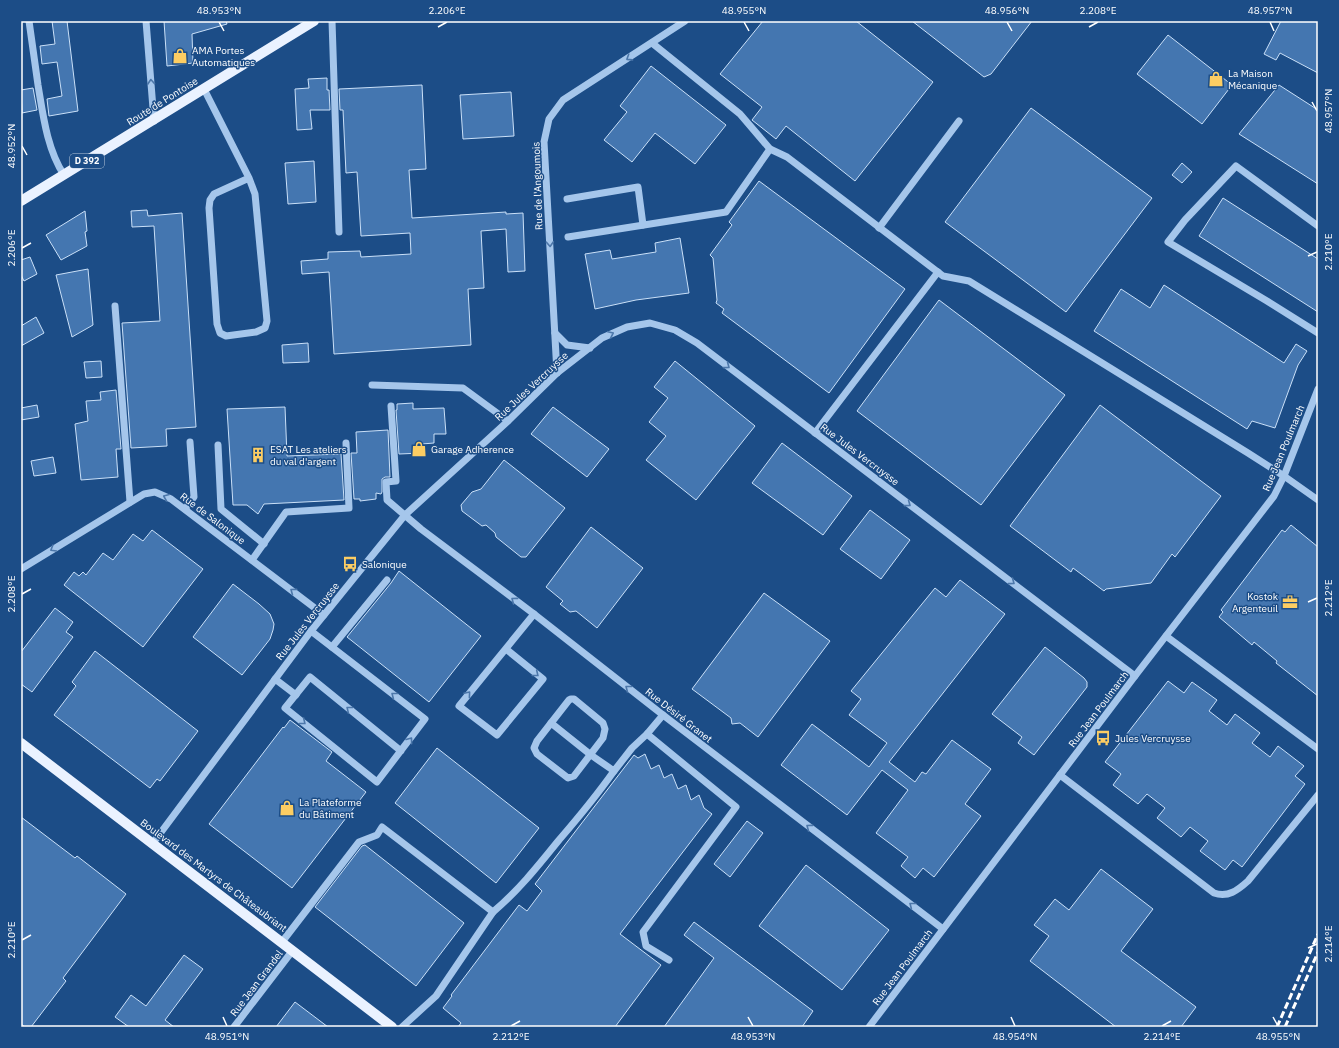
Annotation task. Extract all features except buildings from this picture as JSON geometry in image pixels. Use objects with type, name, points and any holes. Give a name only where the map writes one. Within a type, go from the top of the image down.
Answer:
[{"type":"main road","name":"Route de Pontoise","points":[[21,201],[154,121],[314,21]]},
{"type":"main road","name":"Boulevard des Martyrs de Châteaubriant","points":[[22,745],[153,843],[392,1027]]},
{"type":"street","points":[[29,21],[42,110],[51,147],[64,175]]},
{"type":"street","points":[[146,21],[154,121]]},
{"type":"street","points":[[332,21],[339,232]]},
{"type":"street","name":"Rue de l'Angoumois","points":[[557,373],[544,142],[549,119],[563,100],[686,21]]},
{"type":"street","points":[[652,43],[740,114],[770,149],[787,157],[942,276],[969,281],[1284,476],[1318,500]]},
{"type":"street","points":[[204,90],[249,178],[255,194],[267,321],[265,328],[256,332],[226,336],[220,333],[217,324],[209,208],[210,200],[214,194],[249,178]]},
{"type":"street","points":[[879,228],[959,121]]},
{"type":"street","points":[[568,237],[726,212],[770,149]]},
{"type":"street","points":[[1318,226],[1236,166],[1185,220],[1168,242],[1318,333]]},
{"type":"street","points":[[566,198],[638,187],[643,225]]},
{"type":"street","points":[[815,433],[938,272]]},
{"type":"street","points":[[115,306],[130,502]]},
{"type":"street","name":"Rue Jules Vercruysse","points":[[153,843],[311,631],[405,515],[508,422],[557,373],[602,338],[627,327],[650,323],[675,330],[697,343],[1135,676]]},
{"type":"street","points":[[555,333],[567,345],[590,348]]},
{"type":"street","points":[[372,384],[462,388],[508,422]]},
{"type":"street","name":"Rue Jean Poulmarch","points":[[869,1027],[1135,676],[1274,496],[1284,476],[1318,389]]},
{"type":"street","name":"Rue Désiré Granet","points":[[391,406],[396,481],[386,482],[387,500],[421,529],[534,614],[663,715],[943,929]]},
{"type":"street","points":[[185,509],[194,497],[190,442]]},
{"type":"street","points":[[252,560],[286,512],[349,508],[346,442]]},
{"type":"street","points":[[218,445],[222,509],[264,544]]},
{"type":"street","name":"Rue de Salonique","points":[[21,569],[130,502],[144,494],[155,492],[171,498],[324,615]]},
{"type":"street","points":[[332,647],[386,580]]},
{"type":"street","points":[[506,649],[543,679],[497,735],[459,706],[534,614]]},
{"type":"street","points":[[311,631],[425,719],[401,751],[377,782],[285,708],[310,678],[401,751]]},
{"type":"street","points":[[1166,636],[1318,749]]},
{"type":"street","points":[[275,679],[296,695]]},
{"type":"street","points":[[574,699],[603,723],[605,729],[603,738],[574,776],[568,778],[537,754],[534,748],[537,741],[551,723],[568,700],[574,699]]},
{"type":"street","points":[[402,1027],[436,996],[493,912],[512,896],[527,879],[599,792],[632,748],[663,715]]},
{"type":"street","points":[[551,723],[590,755],[614,771]]},
{"type":"street","points":[[646,734],[736,807],[643,932],[646,946],[669,960]]},
{"type":"street","points":[[1060,775],[1214,893],[1219,895],[1228,894],[1248,882],[1318,795]]},
{"type":"street","points":[[282,942],[359,842],[377,835],[382,827],[493,912]]},
{"type":"street","name":"Rue Jean Grandel","points":[[234,1027],[293,950]]},
{"type":"railway","points":[[1277,1027],[1318,934]]},
{"type":"railway","points":[[1285,1027],[1318,952]]},
{"type":"place","name":"AMA Portes Automatiques","points":[[180,56]]},
{"type":"place","name":"La Maison Mécanique","points":[[1216,79]]},
{"type":"place","name":"Garage Adherence","points":[[419,449]]},
{"type":"place","name":"ESAT Les ateliers du val d'argent","points":[[258,455]]},
{"type":"place","name":"Salonique","points":[[350,564]]},
{"type":"place","name":"Kostok Argenteuil","points":[[1290,602]]},
{"type":"place","name":"Jules Vercruysse","points":[[1103,738]]},
{"type":"place","name":"La Plateforme du Bâtiment","points":[[287,808]]}]
